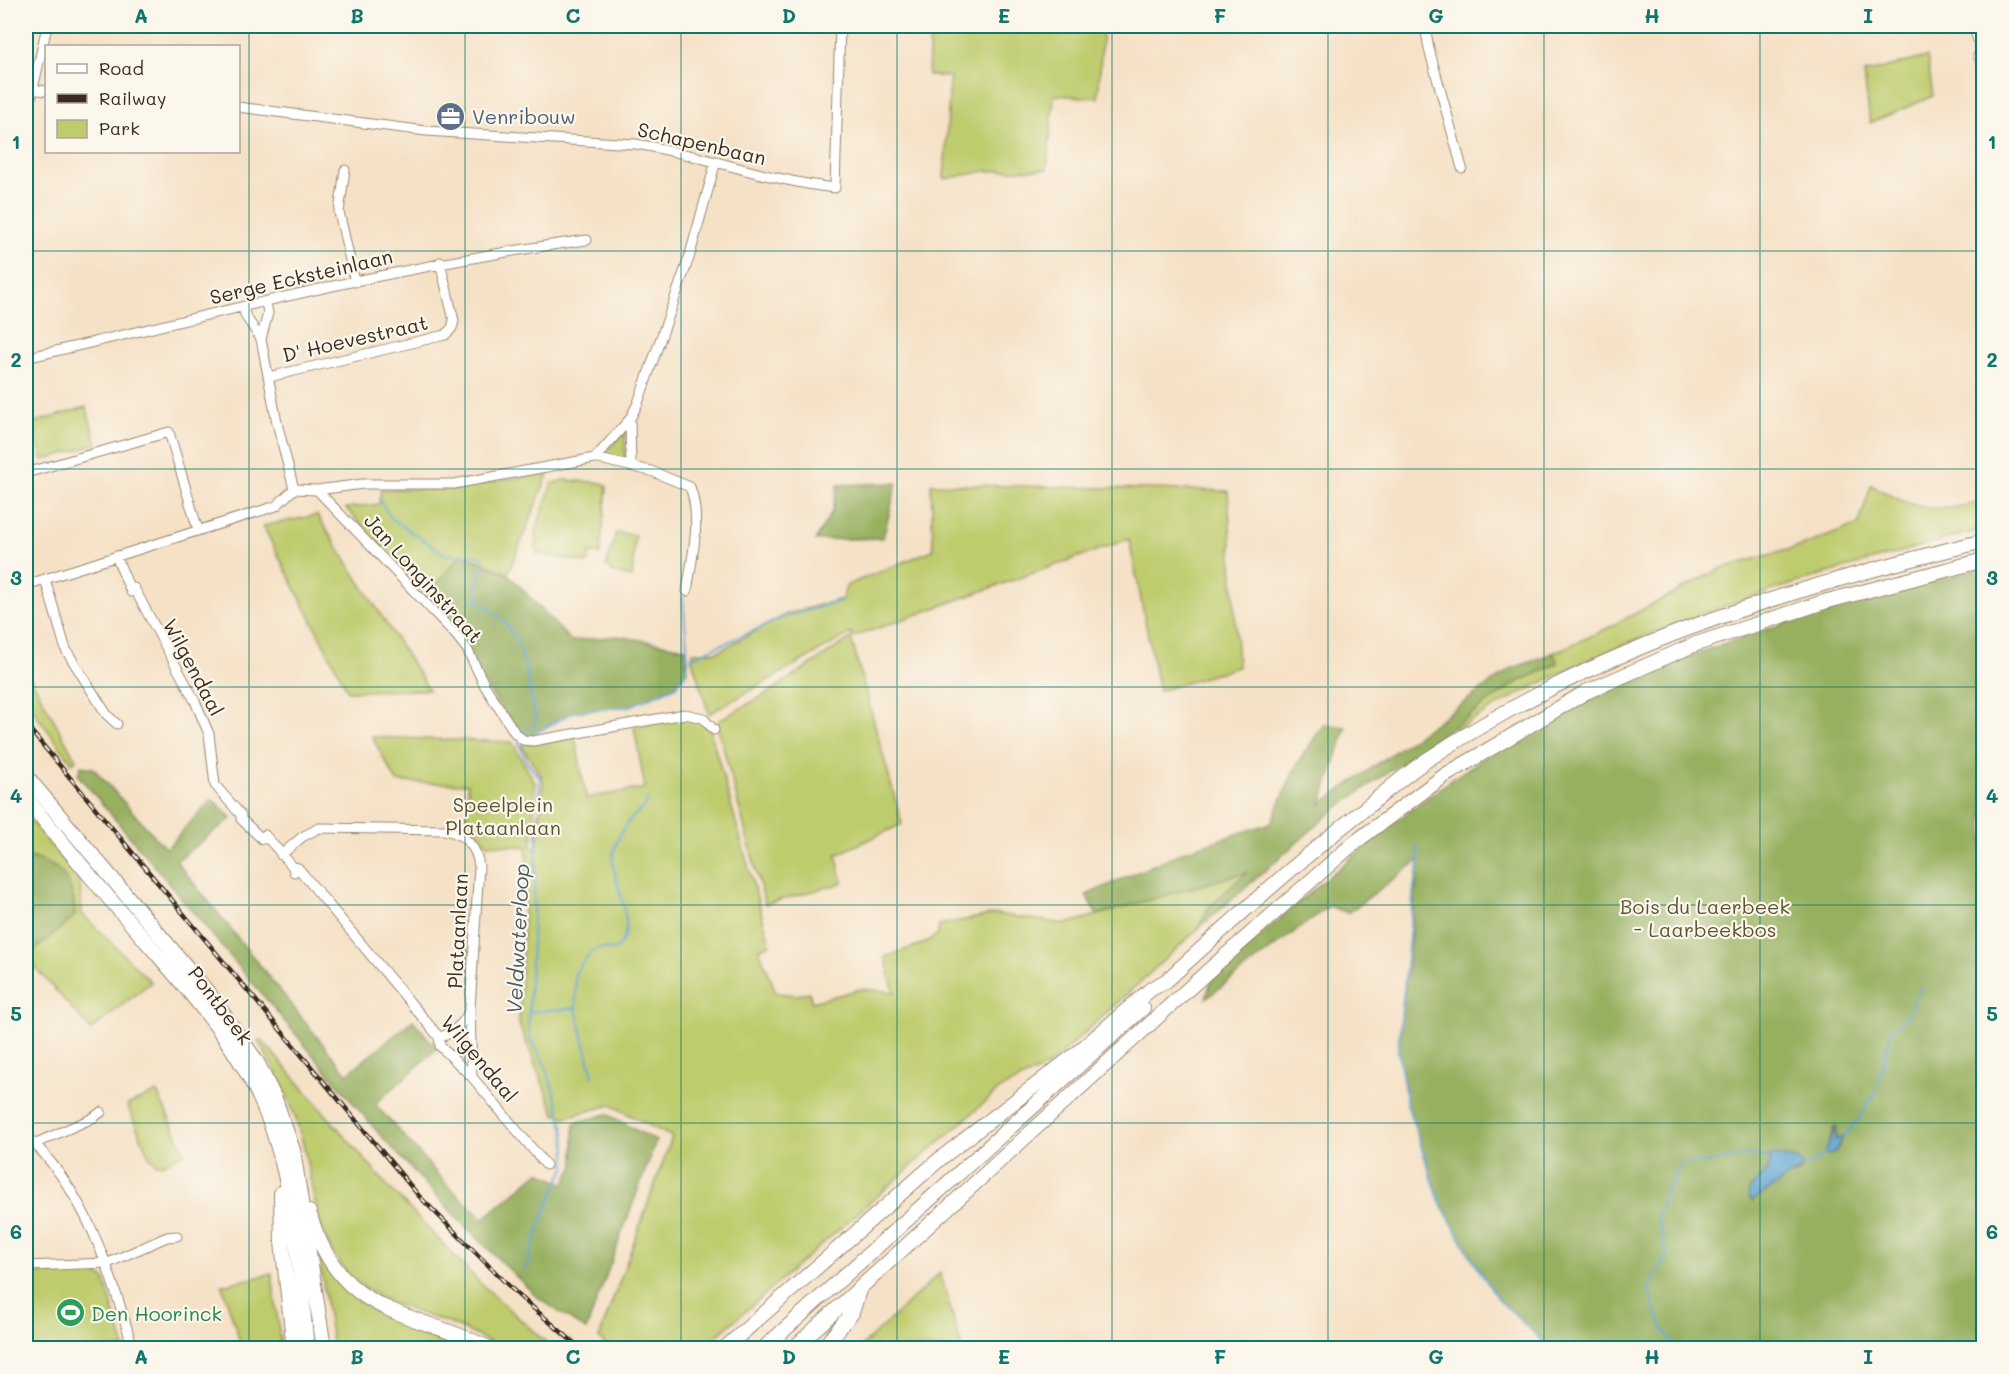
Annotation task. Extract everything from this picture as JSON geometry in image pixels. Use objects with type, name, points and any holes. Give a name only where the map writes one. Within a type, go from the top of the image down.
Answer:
[{"type":"highway","points":[[764,1348],[1094,1053],[1157,995],[1166,981],[1340,828],[1429,758],[1530,698],[1636,648],[1747,606],[1819,583],[1983,541]]},
{"type":"highway","points":[[794,1348],[1207,972],[1354,843],[1444,776],[1586,692],[1696,644],[1824,602],[1983,560]]},
{"type":"highway","points":[[26,776],[210,995],[257,1062],[286,1126],[299,1182],[322,1250],[340,1276],[355,1292],[377,1305],[489,1348]]},
{"type":"highway","name":"Pontbeek","points":[[26,798],[227,1041],[259,1095],[285,1173],[307,1348]]},
{"type":"highway","points":[[725,1348],[941,1158],[1076,1054],[1151,988],[1166,981]]},
{"type":"highway","points":[[285,1173],[281,1190],[282,1242],[294,1348]]},
{"type":"highway","points":[[299,1182],[314,1298],[324,1348]]},
{"type":"highway","points":[[823,1348],[852,1313],[860,1289]]},
{"type":"street","points":[[26,120],[46,26]]},
{"type":"street","name":"Schapenbaan","points":[[240,107],[290,111],[426,131],[635,144],[716,161],[778,179],[835,188],[840,26]]},
{"type":"street","points":[[1425,26],[1429,49],[1462,168]]},
{"type":"street","points":[[1974,26],[1982,46],[1978,56],[1983,65]]},
{"type":"street","points":[[32,89],[45,91]]},
{"type":"street","points":[[631,465],[630,419],[689,258],[716,161]]},
{"type":"street","points":[[345,170],[339,212],[355,282]]},
{"type":"street","name":"Serge Ecksteinlaan","points":[[26,358],[440,262],[587,240]]},
{"type":"street","name":"D' Hoevestraat","points":[[269,377],[445,335],[452,328],[454,321],[440,262]]},
{"type":"street","points":[[261,339],[268,312],[266,303]]},
{"type":"street","points":[[26,585],[276,506],[294,489],[287,467],[261,339],[246,317],[243,308]]},
{"type":"street","points":[[595,458],[630,419]]},
{"type":"street","points":[[26,473],[169,432],[198,530]]},
{"type":"street","name":"Jan Longinstraat","points":[[294,489],[317,490],[363,484],[454,484],[595,458],[631,465],[674,478],[690,487],[693,496],[695,538],[687,591]]},
{"type":"street","name":"Jan Longinstraat","points":[[317,490],[467,649],[485,686],[515,733],[523,740],[533,741],[685,714],[704,718],[714,730]]},
{"type":"street","name":"Wilgendaal","points":[[116,556],[131,588],[134,588],[195,701],[209,734],[215,785],[241,815],[258,828],[312,892],[318,892],[439,1037],[440,1046],[471,1077],[546,1164]]},
{"type":"street","points":[[45,579],[66,650],[106,715],[117,724]]},
{"type":"street","name":"Plataanlaan","points":[[281,855],[302,837],[319,828],[444,830],[465,838],[476,852],[479,867],[470,1009],[471,1077]]},
{"type":"street","name":"Plataanlaan","points":[[439,1037],[445,1036],[461,1024],[470,1009]]},
{"type":"street","points":[[30,1144],[93,1118],[101,1112]]},
{"type":"street","points":[[26,1135],[30,1144],[77,1197],[108,1263],[133,1348]]},
{"type":"street","points":[[26,1266],[108,1263],[167,1237],[177,1236]]},
{"type":"green space","points":[[930,26],[1103,26],[1098,98],[1054,95],[1047,169],[986,171],[944,179],[950,77],[928,75]]},
{"type":"green space","points":[[1927,57],[1933,96],[1870,123],[1864,73]]},
{"type":"green space","points":[[86,407],[97,444],[43,460],[32,423]]},
{"type":"green space","points":[[625,431],[625,460],[608,458],[606,452]]},
{"type":"green space","points":[[536,474],[548,475],[508,574],[461,554],[426,598],[346,508],[379,504],[381,489],[452,489]]},
{"type":"green space","points":[[563,480],[603,483],[607,487],[600,554],[590,553],[588,563],[537,553],[535,532],[552,484]]},
{"type":"green space","points":[[897,483],[883,538],[815,540],[832,512],[838,485]]},
{"type":"green space","points":[[931,484],[1228,491],[1238,667],[1159,691],[1129,539],[853,637],[851,633],[709,714],[692,660],[693,652],[717,652],[787,614],[842,599],[847,585],[933,550]]},
{"type":"green space","points":[[1871,485],[1913,505],[1925,507],[1950,508],[1983,502],[1983,529],[1847,567],[1712,611],[1581,663],[1456,730],[1453,727],[1516,683],[1557,664],[1553,653],[1598,633],[1722,568],[1802,546],[1859,524]]},
{"type":"green space","points":[[317,515],[429,690],[348,691],[263,526]]},
{"type":"green space","points":[[616,533],[635,535],[632,577],[611,572],[610,568],[606,567]]},
{"type":"green space","points":[[461,554],[508,574],[571,641],[618,636],[685,648],[687,671],[676,686],[630,706],[573,712],[527,738],[521,737],[426,598]]},
{"type":"green space","name":"Bois du Laerbeek - Laarbeekbos","points":[[1983,568],[1983,1348],[1550,1348],[1500,1301],[1477,1267],[1440,1202],[1407,1104],[1398,1049],[1419,860],[1348,913],[1329,906],[1206,998],[1212,978],[1386,829],[1447,783],[1508,743],[1572,708],[1637,678],[1705,651],[1773,627]],"holes":[[[1834,1127],[1838,1128],[1835,1140],[1843,1137],[1838,1148],[1825,1154]],[[1767,1157],[1801,1171],[1776,1183],[1752,1201],[1749,1190],[1768,1169],[1771,1160]]]},
{"type":"green space","points":[[851,638],[902,824],[836,855],[843,883],[765,904],[717,724],[721,719],[763,696]]},
{"type":"green space","points":[[1553,653],[1558,663],[1516,683],[1334,810],[1197,930],[1209,907],[1247,872],[1097,915],[1086,895],[1185,851],[1271,823],[1297,764],[1324,724],[1346,727],[1321,804],[1511,669]]},
{"type":"green space","points":[[26,669],[76,760],[72,763],[26,701]]},
{"type":"green space","name":"Speelplein Plataanlaan","points":[[678,717],[699,720],[710,730],[770,944],[759,949],[776,993],[797,995],[809,992],[812,1002],[861,989],[894,992],[885,957],[925,943],[938,934],[939,925],[996,914],[1066,924],[1249,871],[1209,907],[1197,930],[1048,1066],[1000,1089],[703,1348],[609,1348],[599,1338],[672,1137],[611,1105],[566,1117],[555,1114],[519,1024],[527,847],[488,844],[467,822],[468,784],[397,782],[372,737],[512,742],[535,783],[532,847],[537,851],[543,782],[541,775],[521,745],[575,736],[586,798],[645,788],[634,727]]},
{"type":"green space","points":[[81,766],[93,768],[166,849],[212,799],[232,818],[176,861],[347,1074],[413,1020],[437,1049],[375,1104],[447,1185],[483,1219],[539,1172],[564,1184],[574,1166],[574,1123],[607,1114],[656,1141],[586,1330],[537,1297],[456,1217],[381,1136],[78,775]]},
{"type":"green space","points":[[26,815],[80,881],[82,914],[151,982],[91,1030],[26,957],[75,916],[74,899],[35,859],[26,856]]},
{"type":"green space","points":[[26,856],[49,864],[64,875],[72,892],[75,916],[26,957]]},
{"type":"green space","points":[[261,1039],[384,1182],[480,1283],[552,1348],[517,1350],[506,1348],[451,1324],[409,1310],[376,1295],[357,1282],[332,1251],[324,1233],[297,1123],[283,1087],[258,1041]]},
{"type":"green space","points":[[157,1092],[185,1153],[162,1164],[157,1164],[149,1156],[127,1105]]},
{"type":"green space","points":[[318,1250],[341,1285],[364,1304],[395,1320],[479,1348],[333,1348]]},
{"type":"green space","name":"Den Hoorinck","points":[[91,1272],[104,1278],[125,1348],[26,1348],[26,1274]]},
{"type":"green space","points":[[940,1273],[962,1348],[860,1348]]},
{"type":"green space","points":[[272,1274],[281,1348],[242,1348],[222,1285]]},
{"type":"water","points":[[1836,1126],[1835,1140],[1843,1136],[1835,1152],[1825,1154]]},
{"type":"water","points":[[1776,1155],[1797,1160],[1805,1166],[1752,1201],[1749,1197],[1749,1190],[1768,1169],[1771,1160],[1767,1156]]},
{"type":"waterway","name":"Veldwaterloop","points":[[379,499],[392,519],[446,555],[475,555],[483,558],[477,599],[509,628],[520,650],[527,674],[537,722],[522,733]]},
{"type":"waterway","points":[[533,734],[573,712],[630,706],[676,686],[687,671],[688,662],[683,597]]},
{"type":"waterway","points":[[691,658],[785,617],[841,601]]},
{"type":"waterway","name":"Veldwaterloop","points":[[518,741],[527,762],[540,778],[538,807]]},
{"type":"waterway","points":[[528,1012],[576,1008],[575,973],[579,967],[593,950],[601,948],[614,950],[622,942],[626,920],[614,872],[613,855],[624,828],[644,807],[648,798]]},
{"type":"waterway","name":"Veldwaterloop","points":[[525,1270],[544,1213],[565,1168],[566,1152],[565,1134],[557,1102],[544,1062],[530,1038],[528,1027],[538,812]]},
{"type":"waterway","points":[[1417,846],[1419,866],[1414,887],[1398,1049],[1407,1104],[1440,1202],[1477,1267],[1500,1301],[1550,1348]]},
{"type":"waterway","points":[[1843,1137],[1860,1118],[1877,1089],[1891,1031],[1908,1015],[1921,986]]},
{"type":"waterway","points":[[576,1008],[593,1077]]},
{"type":"waterway","points":[[1803,1166],[1808,1166],[1826,1153]]},
{"type":"waterway","points":[[1676,1348],[1662,1327],[1648,1290],[1667,1256],[1657,1215],[1666,1192],[1682,1163],[1714,1162],[1747,1155],[1769,1157]]},
{"type":"railway","points":[[26,725],[419,1196],[517,1294],[580,1348]]},
{"type":"place","name":"Venribouw","points":[[451,116]]},
{"type":"place","name":"Den Hoorinck","points":[[70,1313]]}]
